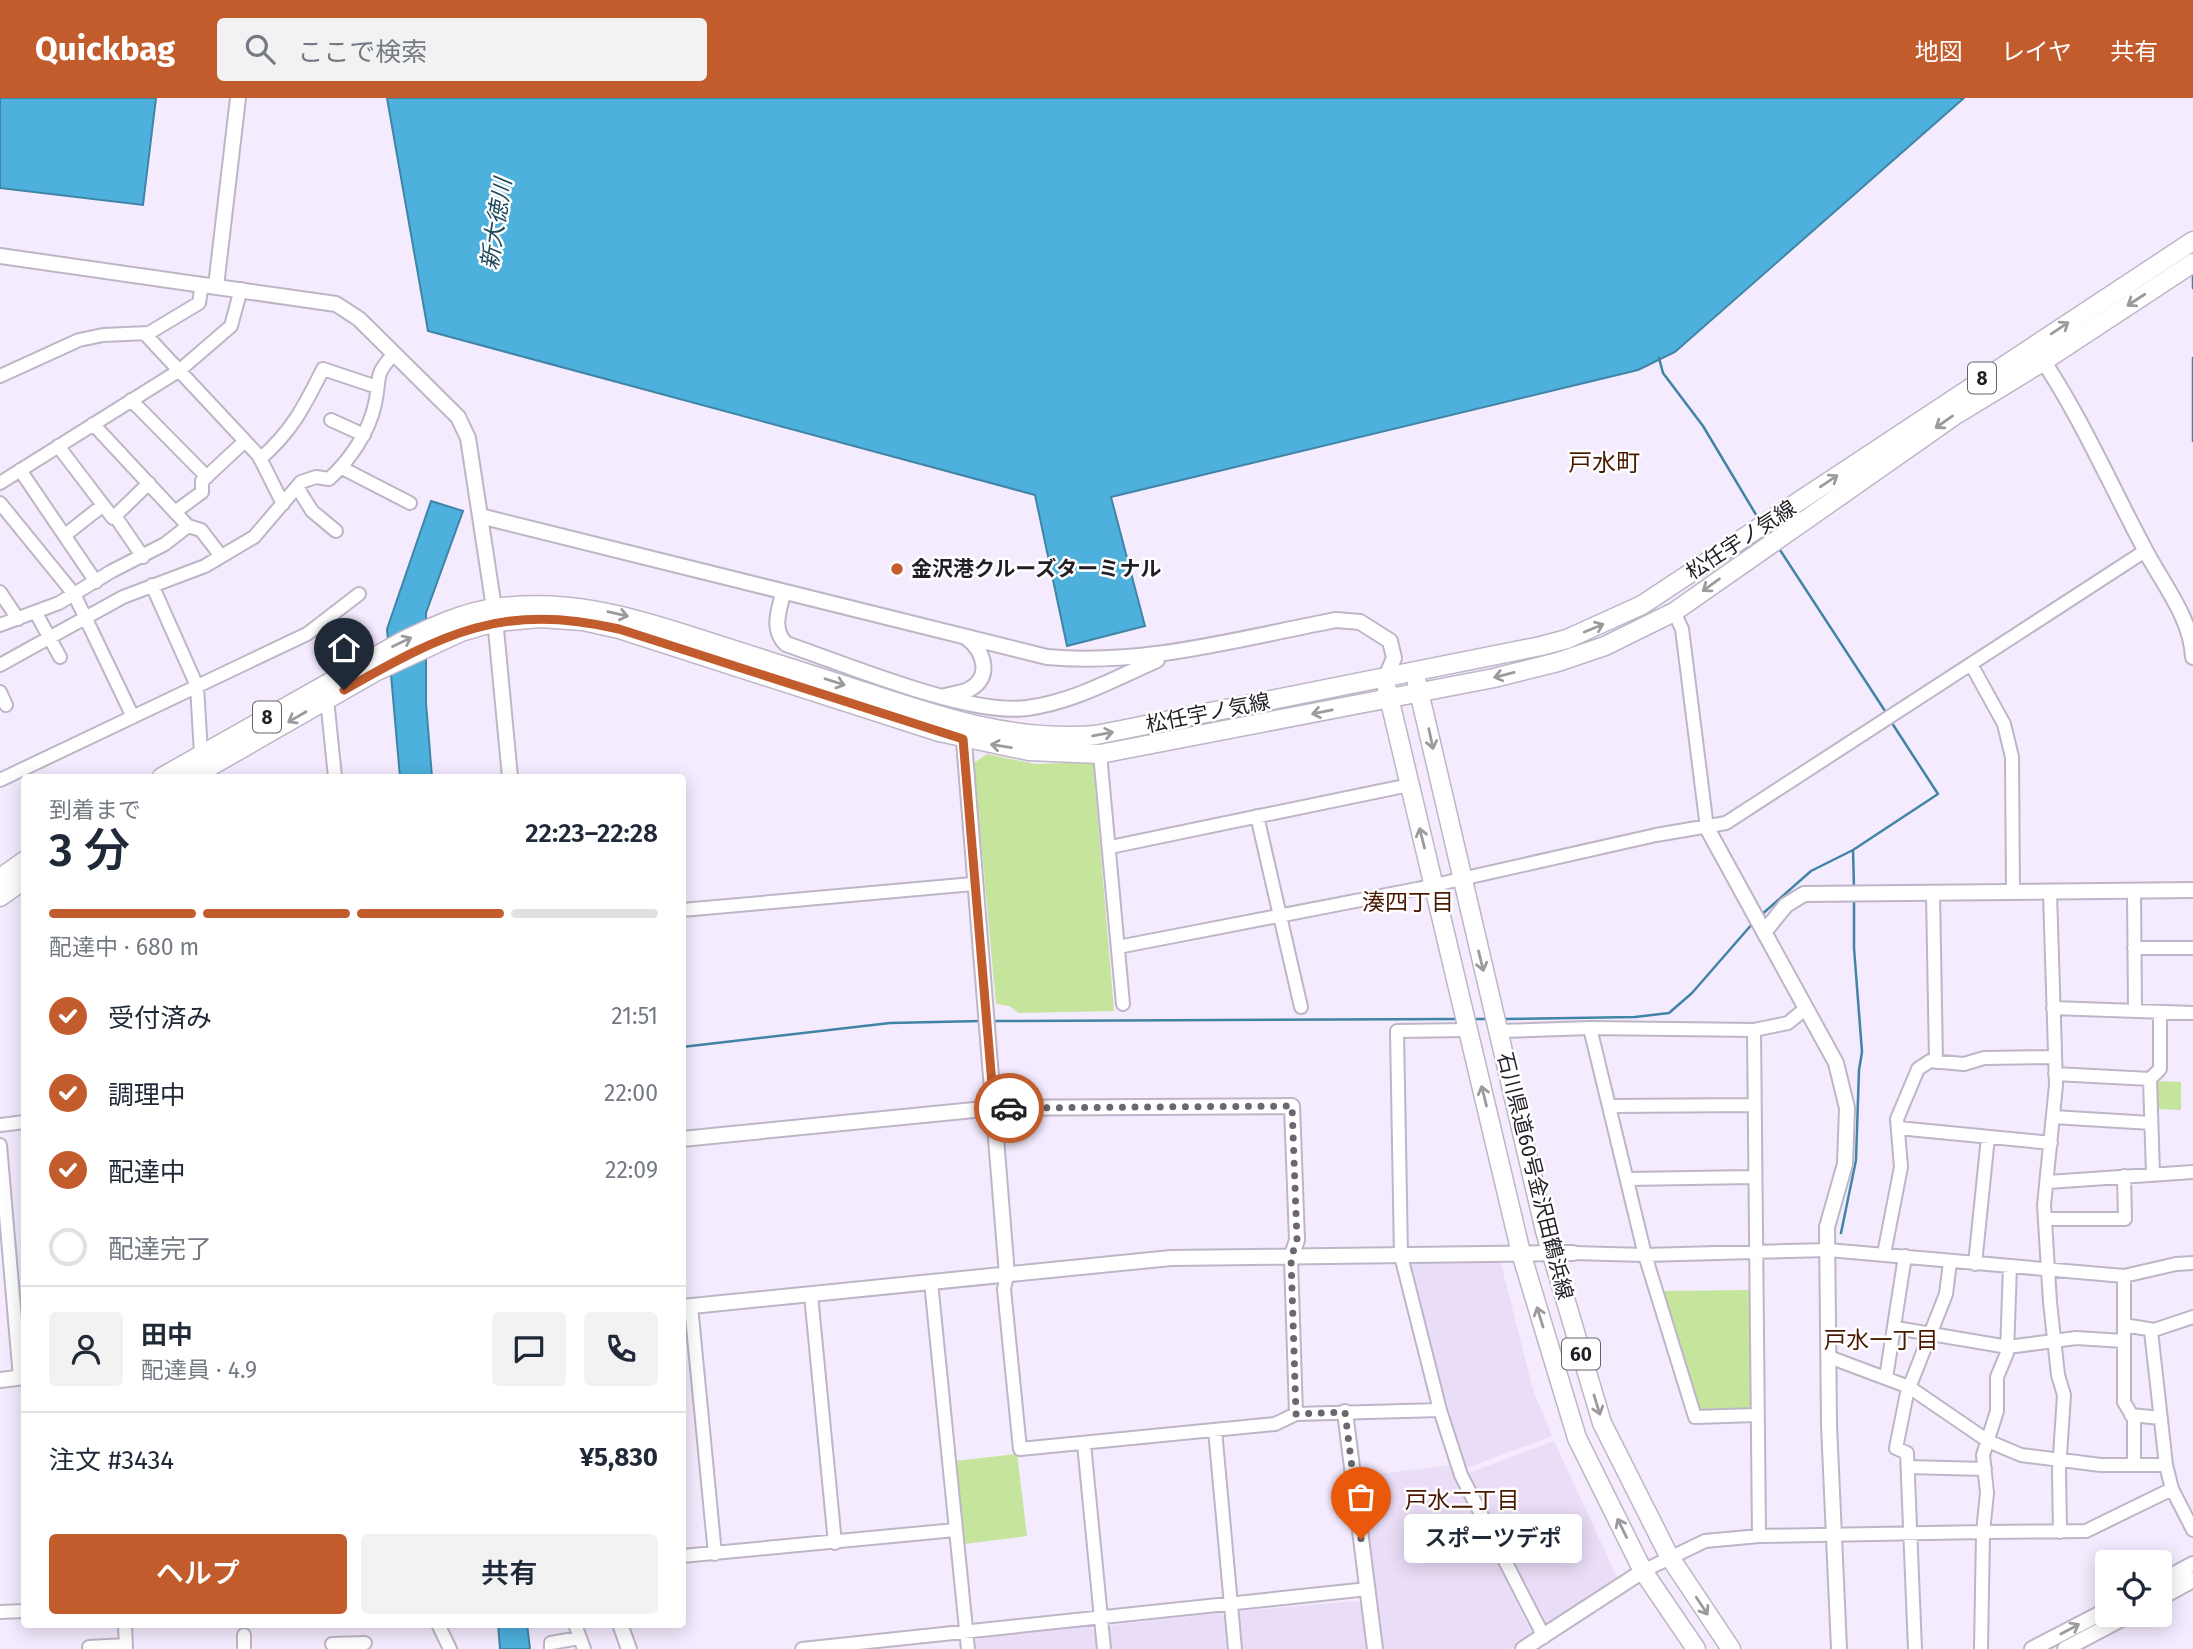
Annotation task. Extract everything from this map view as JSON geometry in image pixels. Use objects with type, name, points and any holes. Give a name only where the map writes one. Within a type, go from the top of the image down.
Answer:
[{"type":"main road","name":"松任宇ノ気線","points":[[203,769],[375,664],[432,635],[495,615],[556,606],[618,613],[963,732],[1029,751],[1100,754],[1420,694],[1558,662],[1605,646],[1674,612],[1778,526],[2033,346],[2193,241]]},
{"type":"main road","name":"松任宇ノ気線","points":[[1778,526],[2044,361],[2193,263]]},
{"type":"main road","name":"松任宇ノ気線","points":[[963,732],[1030,736],[1096,735],[1541,646],[1603,624],[1642,605],[1762,538]]},
{"type":"main road","name":"松任宇ノ気線","points":[[177,774],[203,769],[327,699],[375,664]]},
{"type":"main road","name":"石川県道60号金沢田鶴浜線","points":[[1415,673],[1550,1252],[1602,1423],[1670,1556],[1731,1649]]},
{"type":"main road","name":"石川県道60号金沢田鶴浜線","points":[[1385,678],[1521,1253],[1577,1438],[1643,1572],[1696,1649]]},
{"type":"main road","points":[[0,878],[21,863]]},
{"type":"main road","points":[[0,897],[21,882]]},
{"type":"street","points":[[0,376],[79,340],[103,335],[145,334],[172,322],[199,303],[209,285],[238,98]]},
{"type":"street","points":[[0,256],[336,304],[350,311],[458,417],[468,438],[495,615],[510,774]]},
{"type":"street","points":[[0,483],[180,370],[231,326],[241,289]]},
{"type":"street","points":[[145,334],[260,459],[283,504]]},
{"type":"street","points":[[2033,346],[2044,361],[2145,551],[2166,585],[2191,636],[2193,657]]},
{"type":"street","points":[[0,665],[48,636],[152,585],[221,556],[254,537],[302,482],[316,477],[329,480],[342,468],[364,435],[375,405],[379,370],[394,354]]},
{"type":"street","points":[[260,459],[284,438],[299,418],[323,369],[377,387]]},
{"type":"street","points":[[131,400],[207,477]]},
{"type":"street","points":[[331,420],[364,435]]},
{"type":"street","points":[[93,424],[188,526],[201,530],[221,556]]},
{"type":"street","points":[[175,512],[202,492],[202,481],[245,441]]},
{"type":"street","points":[[58,446],[113,518],[149,482]]},
{"type":"street","points":[[342,468],[410,503]]},
{"type":"street","points":[[20,470],[96,582]]},
{"type":"street","points":[[297,487],[312,511],[336,531]]},
{"type":"street","points":[[0,503],[74,594],[133,717]]},
{"type":"street","points":[[65,535],[102,506]]},
{"type":"street","points":[[116,516],[143,557]]},
{"type":"street","points":[[480,516],[783,593],[814,596],[1023,653],[1085,660],[1140,657],[1336,620],[1360,622],[1391,641],[1394,658],[1385,678]]},
{"type":"street","points":[[0,625],[36,613],[74,594],[143,557],[188,526]]},
{"type":"street","points":[[1118,947],[1434,885],[1656,835],[1727,823],[2145,551]]},
{"type":"street","points":[[152,585],[197,686],[203,769]]},
{"type":"street","points":[[0,592],[18,619]]},
{"type":"street","points":[[783,593],[776,625],[778,636],[786,644],[944,696],[993,708],[1025,708],[1076,697],[1177,651]]},
{"type":"street","points":[[0,780],[307,634],[359,594]]},
{"type":"street","points":[[1674,612],[1682,629],[1707,828],[1836,1063],[1847,1108],[1845,1164],[1827,1227],[1839,1649]]},
{"type":"street","points":[[36,613],[60,657]]},
{"type":"street","points":[[944,696],[969,690],[982,678],[984,661],[979,647],[966,637]]},
{"type":"street","points":[[1394,658],[1415,673]]},
{"type":"street","points":[[1972,666],[2004,724],[2012,757],[2012,893]]},
{"type":"street","points":[[0,692],[5,705]]},
{"type":"street","points":[[327,699],[335,774]]},
{"type":"street","points":[[963,732],[973,884],[1007,1275],[1004,1289],[1020,1449],[1275,1424],[1296,1414],[1440,1410]]},
{"type":"street","points":[[1100,754],[1122,1004]]},
{"type":"street","points":[[1110,847],[1409,785]]},
{"type":"street","points":[[1257,816],[1301,1007]]},
{"type":"street","points":[[686,910],[973,884]]},
{"type":"street","points":[[1765,931],[1786,905],[1804,894],[2193,890]]},
{"type":"street","points":[[2134,892],[2135,1011]]},
{"type":"street","points":[[1933,893],[1936,1062]]},
{"type":"street","points":[[2050,893],[2055,1074],[2045,1219],[2054,1340],[2064,1395],[2059,1460],[2060,1532]]},
{"type":"street","points":[[2134,948],[2193,948]]},
{"type":"street","points":[[2053,1008],[2193,1013]]},
{"type":"street","points":[[1500,1031],[1590,1028],[1754,1030],[1788,1023],[1805,1009]]},
{"type":"street","points":[[2153,1174],[2150,1079],[2160,1069],[2161,1012]]},
{"type":"street","points":[[1590,1028],[1645,1255],[1695,1417],[1756,1415]]},
{"type":"street","points":[[1468,1030],[1397,1031],[1401,1256],[1440,1410],[1461,1475],[1544,1637]]},
{"type":"street","points":[[1754,1030],[1753,1177],[1759,1536]]},
{"type":"street","points":[[1885,1254],[1901,1167],[1897,1119],[1918,1069],[1930,1061],[1964,1065],[1984,1058],[2054,1057]]},
{"type":"street","points":[[2055,1074],[2150,1079]]},
{"type":"street","points":[[1610,1106],[1753,1105]]},
{"type":"street","points":[[686,1139],[994,1108],[1292,1106],[1297,1240],[1291,1258],[1296,1414]]},
{"type":"street","points":[[2053,1117],[2151,1123]]},
{"type":"street","points":[[0,1125],[21,1122]]},
{"type":"street","points":[[1898,1128],[2051,1143]]},
{"type":"street","points":[[1975,1264],[1988,1137]]},
{"type":"street","points":[[0,1145],[6,1284],[21,1372]]},
{"type":"street","points":[[2048,1182],[2193,1172]]},
{"type":"street","points":[[2045,1219],[2125,1219],[2124,1176]]},
{"type":"street","points":[[1627,1179],[1753,1177]]},
{"type":"street","points":[[715,1554],[687,1306],[1171,1258],[1550,1252],[1645,1255],[1828,1250],[2124,1276],[2176,1264],[2193,1264]]},
{"type":"street","points":[[1886,1378],[1896,1328],[1905,1256]]},
{"type":"street","points":[[1915,1649],[1907,1453],[1896,1448],[1909,1387],[1946,1294],[1950,1262]]},
{"type":"street","points":[[1981,1649],[1983,1532],[1987,1493],[1983,1455],[1997,1411],[1997,1377],[2008,1347],[2010,1266]]},
{"type":"street","points":[[2124,1276],[2124,1402],[2131,1415],[2134,1465]]},
{"type":"street","points":[[931,1282],[968,1649]]},
{"type":"street","points":[[811,1295],[835,1543]]},
{"type":"street","points":[[2124,1325],[2154,1330],[2193,1317]]},
{"type":"street","points":[[1896,1328],[2008,1347],[2076,1338],[2124,1341]]},
{"type":"street","points":[[2154,1330],[2151,1331],[2166,1465],[2172,1489],[2193,1530]]},
{"type":"street","points":[[1829,1357],[1909,1387],[1988,1441],[2021,1455],[2101,1465],[2166,1465]]},
{"type":"street","points":[[0,1380],[21,1378]]},
{"type":"street","points":[[1345,1412],[1375,1649]]},
{"type":"street","points":[[2131,1415],[2161,1418]]},
{"type":"street","points":[[1215,1430],[1235,1649]]},
{"type":"street","points":[[1084,1444],[1104,1649]]},
{"type":"street","points":[[1908,1467],[1985,1469]]},
{"type":"street","points":[[1522,1649],[1670,1556],[1705,1541],[1759,1536],[1910,1532],[2086,1531],[2172,1489]]},
{"type":"street","points":[[686,1556],[955,1530]]},
{"type":"street","points":[[2172,1575],[2193,1564]]},
{"type":"street","points":[[2172,1591],[2193,1580]]},
{"type":"street","points":[[802,1649],[1368,1589]]},
{"type":"street","points":[[0,1612],[21,1611]]},
{"type":"street","points":[[2032,1649],[2095,1616]]},
{"type":"street","points":[[2065,1649],[2106,1627]]},
{"type":"street","points":[[89,1647],[126,1647],[125,1628]]},
{"type":"street","points":[[440,1628],[450,1649]]},
{"type":"street","points":[[621,1628],[629,1649]]},
{"type":"street","points":[[332,1644],[365,1642]]},
{"type":"street","points":[[551,1649],[551,1643],[582,1644]]},
{"type":"shaded area","points":[[1496,1260],[1501,1264],[1533,1390],[1552,1436],[1466,1468],[1407,1268],[1414,1261]]},
{"type":"shaded area","points":[[1554,1441],[1617,1577],[1617,1584],[1551,1630],[1542,1624],[1469,1473]]},
{"type":"shaded area","points":[[1453,1465],[1455,1478],[1532,1634],[1530,1639],[1511,1649],[1380,1649],[1360,1476]]},
{"type":"shaded area","points":[[1356,1601],[1363,1605],[1368,1649],[1241,1649],[1237,1618],[1241,1611]]},
{"type":"shaded area","points":[[1219,1613],[1225,1617],[1228,1649],[1109,1649],[1107,1630],[1112,1625]]},
{"type":"shaded area","points":[[1087,1626],[1095,1631],[1096,1649],[973,1649],[973,1643],[981,1638]]},
{"type":"green space","points":[[987,754],[1035,764],[1093,762],[1114,1011],[1018,1013],[1010,1006],[996,1004],[974,763]]},
{"type":"green space","points":[[2153,1081],[2181,1082],[2181,1110],[2155,1109]]},
{"type":"green space","points":[[1749,1290],[1752,1408],[1701,1410],[1697,1406],[1662,1291]]},
{"type":"green space","points":[[1017,1454],[1027,1536],[964,1544],[954,1461]]},
{"type":"water","points":[[0,98],[156,98],[143,205],[0,188]]},
{"type":"water","name":"新大徳川","points":[[387,98],[1964,98],[1675,352],[1638,370],[1111,497],[1145,626],[1067,646],[1035,495],[428,331]]},
{"type":"water","points":[[431,501],[463,511],[426,613],[426,703],[432,774],[400,774],[387,629]]},
{"type":"water","points":[[498,1628],[527,1628],[530,1649],[500,1649]]},
{"type":"waterway","points":[[2193,276],[2193,288]]},
{"type":"waterway","points":[[1659,358],[1663,373],[1703,426],[1758,518]]},
{"type":"waterway","points":[[2193,358],[2193,441]]},
{"type":"waterway","points":[[1778,547],[1887,714]]},
{"type":"waterway","points":[[1760,916],[1811,871],[1853,850],[1938,794],[1890,720]]},
{"type":"waterway","points":[[1853,850],[1854,888]]},
{"type":"waterway","points":[[1841,1233],[1856,1160],[1862,1052],[1854,948],[1854,899]]},
{"type":"waterway","points":[[1502,1019],[1635,1017],[1669,1013],[1692,993],[1753,923]]},
{"type":"waterway","points":[[991,1021],[1457,1019]]},
{"type":"waterway","points":[[1471,1019],[1489,1019]]},
{"type":"waterway","points":[[686,1047],[890,1023],[981,1021]]},
{"type":"way so far","points":[[1009,1108],[1292,1106],[1297,1240],[1291,1258],[1296,1414],[1345,1412],[1361,1539]]},
{"type":"place","name":"金沢港クルーズターミナル","points":[[897,569]]},
{"type":"place","name":"スポーツデポ","points":[[1361,1539]]},
{"type":"district","name":"戸水町","points":[[1604,463]]},
{"type":"district","name":"湊四丁目","points":[[1408,902]]},
{"type":"district","name":"戸水一丁目","points":[[1881,1340]]},
{"type":"district","name":"戸水二丁目","points":[[1462,1500]]},
{"type":"route","points":[[344,690],[432,643],[495,622],[540,618],[583,621],[619,629],[963,739],[994,1108],[1009,1108]]}]
